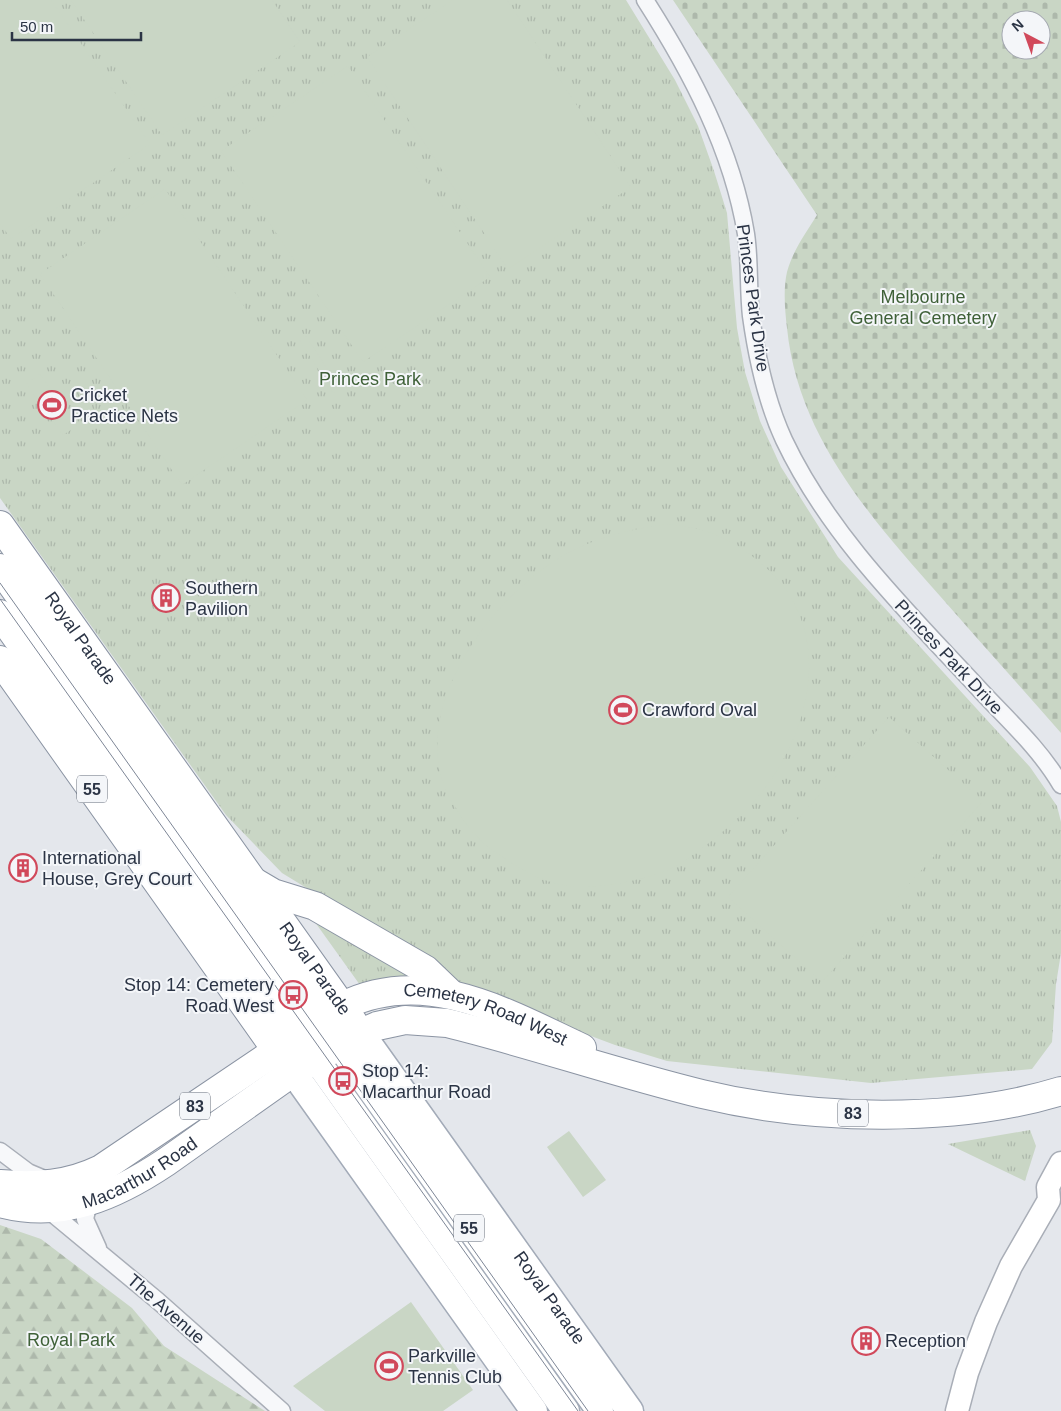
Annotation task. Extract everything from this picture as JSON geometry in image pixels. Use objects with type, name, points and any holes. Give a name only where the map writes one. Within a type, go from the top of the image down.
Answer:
[{"type":"highway","name":"Royal Parade","points":[[2,533],[96,681],[350,1039]]},
{"type":"highway","name":"Royal Parade","points":[[0,568],[96,681],[254,882],[332,1013]]},
{"type":"highway","name":"55","points":[[0,614],[277,1050],[304,1065]]},
{"type":"highway","name":"55","points":[[0,660],[299,1035],[304,1065]]},
{"type":"highway","points":[[254,882],[268,891],[315,906],[426,970],[450,993]]},
{"type":"highway","name":"Cemetery Road West","points":[[332,1013],[356,999],[397,991],[450,993],[511,1015],[646,1078]]},
{"type":"highway","name":"Macarthur Road","points":[[5,1186],[59,1184],[83,1178],[112,1163],[332,1013]]},
{"type":"highway","name":"Cemetery Road West","points":[[350,1039],[386,1023],[406,1020],[436,1021],[732,1100],[852,1114],[902,1114],[951,1111],[1040,1097],[1061,1091]]},
{"type":"highway","name":"Macarthur Road","points":[[47,1209],[70,1207],[89,1202],[141,1179],[304,1065],[350,1039]]},
{"type":"highway","points":[[89,1202],[97,1184],[112,1163]]},
{"type":"highway","points":[[5,1186],[47,1209]]},
{"type":"main road","name":"Royal Parade","points":[[350,1039],[600,1411]]},
{"type":"main road","name":"Royal Parade","points":[[350,1039],[630,1411]]},
{"type":"main road","name":"55","points":[[304,1065],[420,1229],[534,1411]]},
{"type":"main road","points":[[957,1411],[980,1338],[999,1292],[1055,1198],[1048,1187],[1061,1163]]},
{"type":"main road","name":"55","points":[[420,1229],[566,1411]]},
{"type":"street","name":"Princes Park Drive","points":[[645,0],[700,96],[726,158],[746,236],[751,316],[760,366],[769,402],[785,441],[817,498],[879,581],[1024,736],[1052,769],[1061,785]]},
{"type":"street","points":[[0,1151],[32,1174],[59,1184]]},
{"type":"street","points":[[89,1202],[85,1215],[86,1224],[103,1256]]},
{"type":"street","name":"The Avenue","points":[[47,1209],[158,1301],[282,1411]]},
{"type":"green space","name":"Princes Park","points":[[0,0],[626,0],[675,80],[698,126],[714,171],[727,213],[737,328],[745,372],[760,421],[781,467],[838,557],[1030,767],[1057,806],[1061,822],[1061,953],[1056,984],[1052,1042],[1032,1069],[871,1083],[667,1061],[615,1045],[450,983],[426,961],[282,873],[226,815],[0,498]]},
{"type":"green space","points":[[0,0],[51,0],[150,144],[11,239],[0,223]]},
{"type":"green space","points":[[71,0],[272,0],[300,42],[162,135]]},
{"type":"green space","points":[[453,0],[507,0],[631,187],[508,269],[367,57]]},
{"type":"green space","name":"Melbourne General Cemetery","points":[[673,0],[1061,0],[1061,733],[889,537],[864,506],[822,440],[806,405],[794,368],[787,328],[785,286],[787,272],[800,242],[817,215]]},
{"type":"green space","points":[[348,66],[490,277],[363,362],[221,151]]},
{"type":"green space","points":[[165,189],[307,400],[182,485],[40,274]]},
{"type":"green space","points":[[305,335],[340,388],[333,393],[299,339]]},
{"type":"green space","name":"Cricket Practice Nets","points":[[40,374],[77,426],[63,435],[26,384]]},
{"type":"green space","name":"Crawford Oval","points":[[666,524],[695,528],[730,541],[763,565],[787,591],[802,621],[808,652],[808,685],[801,717],[789,749],[772,778],[751,805],[734,822],[686,860],[654,875],[609,885],[581,887],[541,879],[506,860],[485,845],[469,828],[448,796],[438,757],[439,724],[448,692],[462,660],[481,631],[504,604],[528,581],[566,554],[593,541],[637,529]]},
{"type":"green space","points":[[889,717],[983,801],[822,982],[728,897]]},
{"type":"green space","points":[[307,911],[424,978],[360,985]]},
{"type":"green space","points":[[1030,1130],[1036,1146],[1025,1181],[948,1144]]},
{"type":"green space","points":[[569,1131],[606,1180],[583,1197],[547,1147]]},
{"type":"green space","name":"Royal Park","points":[[0,1225],[41,1239],[132,1308],[164,1346],[265,1411],[0,1411]]},
{"type":"green space","name":"Parkville Tennis Club","points":[[411,1302],[473,1390],[443,1411],[325,1411],[293,1386]]},
{"type":"tram line","points":[[0,583],[588,1411]]},
{"type":"tram line","points":[[0,599],[578,1411]]},
{"type":"place","name":"Cricket Practice Nets","points":[[52,405]]},
{"type":"place","name":"Southern Pavilion","points":[[166,598]]},
{"type":"place","name":"Crawford Oval","points":[[623,710]]},
{"type":"place","name":"International House, Grey Court","points":[[23,868]]},
{"type":"place","name":"Stop 14: Cemetery Road West","points":[[293,995]]},
{"type":"place","name":"Stop 14: Macarthur Road","points":[[343,1081]]},
{"type":"place","name":"Reception","points":[[866,1341]]},
{"type":"place","name":"Parkville Tennis Club","points":[[389,1366]]}]
